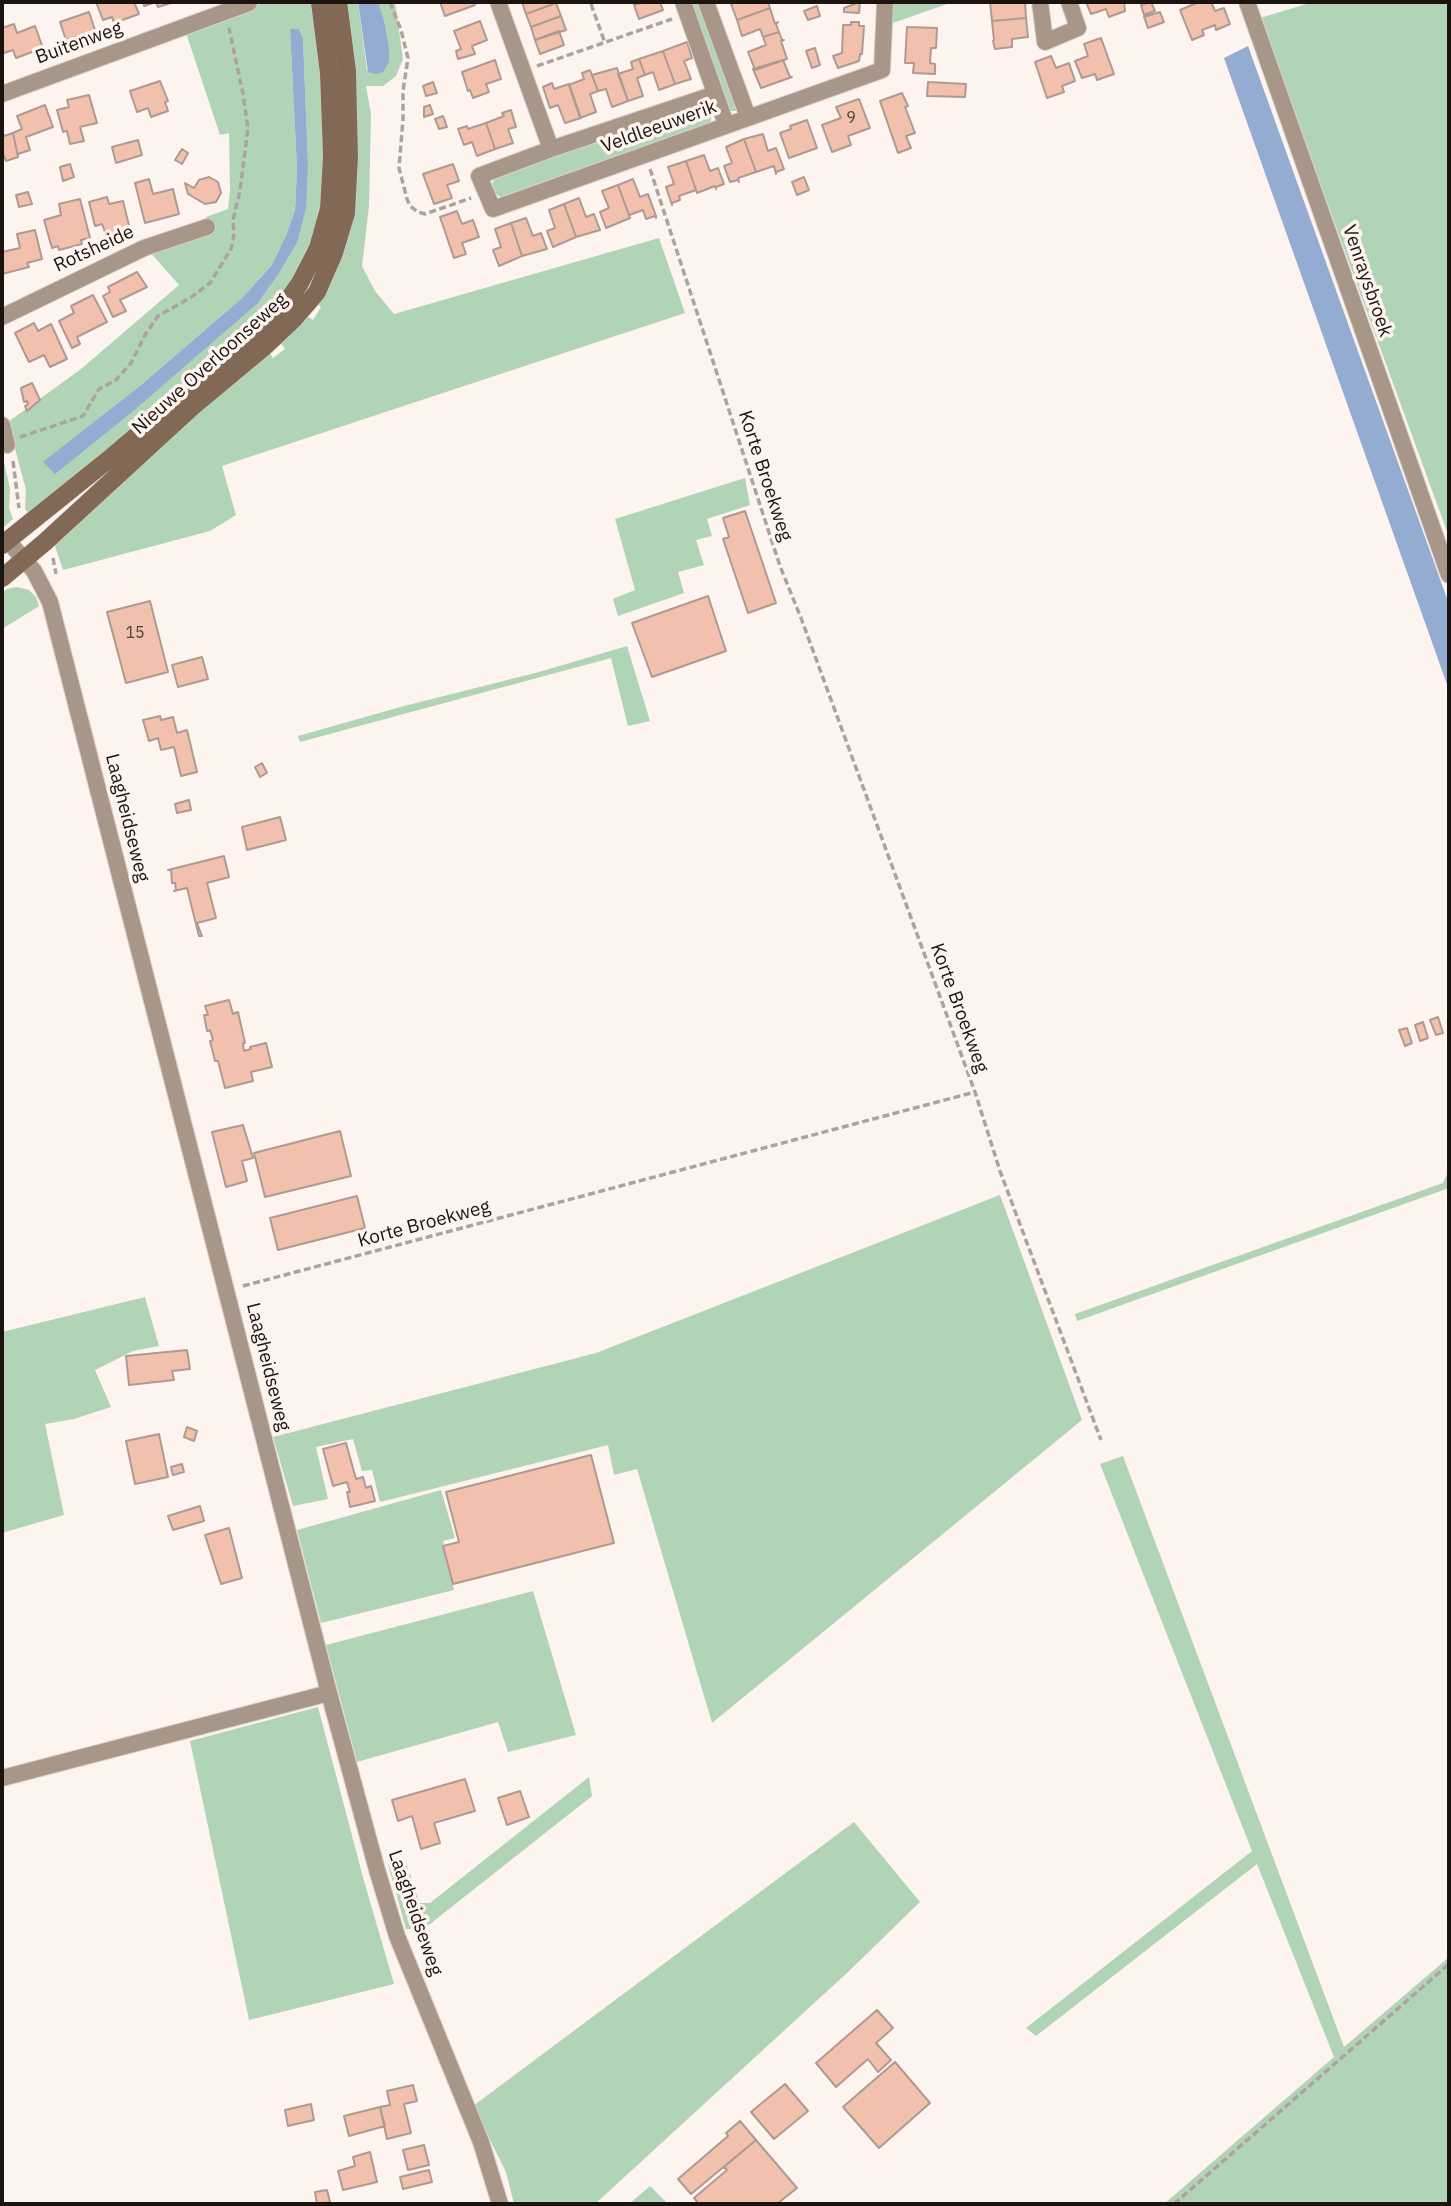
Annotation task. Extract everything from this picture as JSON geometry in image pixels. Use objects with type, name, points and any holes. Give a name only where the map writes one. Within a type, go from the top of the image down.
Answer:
[{"type":"street","name":"Nieuwe Overloonseweg","points":[[5,543],[255,335],[281,310],[300,283],[318,248],[329,209],[332,156],[328,72],[320,2]]},
{"type":"street","name":"Nieuwe Overloonseweg","points":[[2,578],[192,407],[264,347],[293,320],[317,292],[334,253],[345,213],[349,157],[347,71],[338,2]]},
{"type":"street","points":[[498,2],[551,149]]},
{"type":"street","points":[[706,2],[748,117]]},
{"type":"street","name":"Veldleeuwerik","points":[[715,94],[479,176],[493,209],[882,70],[885,2]]},
{"type":"street","points":[[1040,2],[1045,42],[1078,28],[1069,2]]},
{"type":"street","name":"Venraysbroek","points":[[1247,2],[1449,575]]},
{"type":"street","name":"Buitenweg","points":[[2,94],[249,3]]},
{"type":"street","points":[[685,8],[726,124]]},
{"type":"street","name":"Rotsheide","points":[[2,317],[144,248],[207,226]]},
{"type":"street","points":[[2,425],[9,449]]},
{"type":"street","name":"Laagheidseweg","points":[[5,543],[34,571],[50,602],[329,1693],[377,1870],[397,1936],[481,2142],[500,2204]]},
{"type":"street","points":[[2,1778],[329,1693]]},
{"type":"path","points":[[390,2],[408,58],[403,91],[399,168],[402,187],[410,206],[425,214],[486,193]]},
{"type":"path","points":[[591,4],[605,43]]},
{"type":"path","points":[[523,71],[605,43],[685,8]]},
{"type":"path","points":[[29,522],[19,509],[9,449],[14,438],[83,416],[99,389],[116,380],[131,363],[158,316],[210,283],[232,249],[233,220],[240,191],[248,128],[226,13]]},
{"type":"path","name":"Korte Broekweg","points":[[226,1291],[975,1092],[780,566],[645,155]]},
{"type":"path","points":[[975,1092],[1000,1171],[1101,1440]]},
{"type":"path","points":[[1174,2204],[1449,1964]]},
{"type":"green space","points":[[266,2],[315,2],[322,53],[325,194],[315,242],[274,310],[107,453],[29,514],[25,509],[26,490],[8,422],[81,369],[179,285],[150,252],[207,222],[206,217],[228,209],[229,133],[220,135],[186,33],[254,10],[257,5]],"holes":[[[290,29],[299,29],[303,39],[308,163],[297,243],[258,303],[44,462],[141,385],[241,299],[272,265],[295,210],[297,169]]]},
{"type":"green space","points":[[342,2],[358,2],[367,71],[389,47],[377,2],[395,2],[403,59],[396,76],[383,86],[366,86],[371,114],[369,206],[362,266],[375,291],[394,314],[659,238],[685,313],[222,466],[236,515],[210,531],[63,570],[53,540],[268,351],[273,358],[285,349],[280,342],[305,315],[313,320],[321,307],[315,302],[341,251]]},
{"type":"green space","points":[[688,2],[703,2],[739,106],[736,111],[729,111]]},
{"type":"green space","points":[[891,2],[953,2],[890,24]]},
{"type":"green space","points":[[1313,2],[1449,2],[1449,537],[1260,18]]},
{"type":"green space","points":[[706,105],[712,113],[709,125],[504,199],[494,193],[492,184],[498,174]]},
{"type":"green space","points":[[3,457],[10,489],[9,508],[13,519],[2,529]]},
{"type":"green space","points":[[745,478],[750,505],[707,519],[712,536],[696,540],[704,565],[678,572],[684,593],[618,616],[613,599],[635,590],[615,519]]},
{"type":"green space","points":[[17,587],[29,590],[36,597],[39,606],[2,629],[2,593]]},
{"type":"green space","points":[[627,646],[650,721],[628,726],[611,658],[300,742],[298,736],[539,672]]},
{"type":"green space","points":[[1449,1170],[1449,1188],[1077,1321],[1075,1314],[1443,1183]]},
{"type":"green space","points":[[1000,1195],[1082,1420],[712,1723],[637,1469],[614,1475],[608,1445],[380,1502],[372,1470],[362,1471],[353,1439],[316,1447],[328,1499],[293,1506],[273,1437],[596,1353]]},
{"type":"green space","points":[[145,1297],[159,1346],[133,1351],[95,1370],[111,1407],[74,1419],[45,1424],[64,1515],[2,1533],[2,1332]]},
{"type":"green space","points":[[1123,1456],[1344,2047],[1449,1957],[1449,2204],[1164,2204],[1334,2057],[1257,1864],[1036,2036],[1026,2028],[1252,1851],[1100,1464]]},
{"type":"green space","points":[[441,1490],[455,1538],[443,1541],[454,1590],[321,1623],[297,1530]]},
{"type":"green space","points":[[533,1591],[576,1735],[508,1752],[498,1722],[357,1762],[326,1645]]},
{"type":"green space","points":[[318,1707],[394,1984],[249,2020],[190,1741]]},
{"type":"green space","points":[[589,1777],[592,1796],[430,1924],[418,1929],[406,1929],[388,1864],[405,1860],[420,1903],[430,1903]]},
{"type":"green space","points":[[854,1822],[920,1902],[848,1972],[595,2204],[514,2204],[506,2172],[473,2106]]},
{"type":"green space","points":[[650,2186],[668,2204],[629,2204]]},
{"type":"water","points":[[358,2],[378,2],[389,47],[389,62],[383,72],[368,72]]},
{"type":"water","points":[[290,29],[299,29],[303,39],[308,163],[306,208],[297,243],[258,303],[132,412],[55,474],[43,462],[141,385],[241,299],[272,265],[295,210],[297,169]]},
{"type":"water","points":[[1248,46],[1449,604],[1449,690],[1224,58]]},
{"type":"building","points":[[96,2],[134,2],[139,14],[114,23],[112,17],[103,20]]},
{"type":"building","points":[[156,2],[174,2],[158,7]]},
{"type":"building","points":[[440,2],[474,2],[475,5],[445,16]]},
{"type":"building","points":[[522,2],[556,2],[556,3],[526,14]]},
{"type":"building","points":[[660,2],[663,10],[639,19],[634,5]]},
{"type":"building","points":[[768,2],[770,8],[737,20],[731,4]]},
{"type":"building","points":[[860,2],[859,13],[844,12],[844,8]]},
{"type":"building","points":[[990,2],[1025,2],[1026,18],[992,21]]},
{"type":"building","points":[[1086,2],[1124,2],[1125,11],[1109,17],[1106,9],[1091,14]]},
{"type":"building","points":[[1151,2],[1155,11],[1144,15],[1141,5]]},
{"type":"building","points":[[1199,2],[1211,2],[1215,11],[1224,8],[1230,24],[1216,30],[1215,25],[1202,30],[1204,35],[1192,40],[1180,10]]},
{"type":"building","points":[[556,3],[561,16],[531,27],[526,14]]},
{"type":"building","points":[[817,6],[820,16],[808,20],[804,11]]},
{"type":"building","points":[[770,8],[775,24],[778,22],[776,24],[779,32],[763,37],[760,29],[742,36],[737,20]]},
{"type":"building","points":[[89,12],[94,33],[66,40],[60,22]]},
{"type":"building","points":[[1160,12],[1164,22],[1148,28],[1144,17]]},
{"type":"building","points":[[561,16],[566,30],[535,40],[531,27]]},
{"type":"building","points":[[1026,18],[1028,37],[1012,39],[1012,47],[995,49],[992,21]]},
{"type":"building","points":[[480,21],[487,40],[472,46],[475,54],[458,59],[456,51],[461,49],[454,31]]},
{"type":"building","points":[[851,22],[859,22],[859,26],[864,26],[862,54],[859,61],[838,68],[833,56],[842,53],[843,25],[851,25]]},
{"type":"building","points":[[14,24],[17,33],[35,26],[43,48],[16,58],[13,50],[4,53],[2,28]]},
{"type":"building","points":[[907,27],[937,28],[936,48],[931,48],[930,63],[935,64],[935,74],[913,73],[914,63],[905,63]]},
{"type":"building","points":[[559,31],[564,45],[540,54],[535,40]]},
{"type":"building","points":[[779,32],[784,40],[781,41],[787,59],[755,70],[748,52],[766,45],[763,37]]},
{"type":"building","points":[[1101,38],[1114,74],[1097,80],[1095,74],[1082,78],[1075,61],[1088,56],[1084,44]]},
{"type":"building","points":[[687,42],[692,58],[684,61],[691,79],[675,84],[663,51]]},
{"type":"building","points":[[815,48],[820,65],[812,68],[806,51]]},
{"type":"building","points":[[663,51],[675,84],[659,90],[653,72],[645,75],[639,59]]},
{"type":"building","points":[[1051,56],[1056,68],[1069,63],[1075,81],[1062,86],[1064,92],[1047,98],[1035,62]]},
{"type":"building","points":[[639,59],[645,75],[637,78],[643,96],[628,101],[618,74],[633,69],[631,62]]},
{"type":"building","points":[[495,60],[501,79],[486,84],[489,92],[473,98],[462,72]]},
{"type":"building","points":[[783,60],[792,77],[761,88],[753,69]]},
{"type":"building","points":[[617,68],[628,101],[612,107],[606,89],[598,91],[592,75]]},
{"type":"building","points":[[590,70],[598,91],[590,94],[596,112],[580,118],[569,85],[584,79],[582,73]]},
{"type":"building","points":[[160,81],[168,101],[165,102],[168,111],[151,117],[148,108],[137,112],[130,91]]},
{"type":"building","points":[[433,82],[437,93],[426,96],[423,86]]},
{"type":"building","points":[[928,82],[966,84],[965,97],[927,96]]},
{"type":"building","points":[[552,83],[554,89],[569,84],[581,118],[565,123],[558,105],[550,108],[543,87]]},
{"type":"building","points":[[902,93],[915,133],[906,136],[911,148],[898,153],[880,101]]},
{"type":"building","points":[[89,95],[97,123],[80,127],[84,141],[70,144],[67,131],[63,132],[57,110],[69,107],[67,100]]},
{"type":"building","points":[[859,99],[870,128],[848,136],[851,145],[832,152],[822,125],[841,118],[836,107]]},
{"type":"building","points":[[45,105],[53,127],[26,137],[30,150],[18,154],[18,157],[13,133],[22,129],[17,116]]},
{"type":"building","points":[[430,105],[433,114],[424,117],[424,107]]},
{"type":"building","points":[[511,110],[516,127],[508,129],[513,143],[495,149],[486,123]]},
{"type":"building","points":[[443,116],[447,127],[439,129],[435,119]]},
{"type":"building","points":[[807,120],[817,148],[789,158],[780,133]]},
{"type":"building","points":[[486,123],[495,149],[477,156],[472,142],[464,145],[458,129]]},
{"type":"building","points":[[2,131],[4,136],[13,133],[18,157],[6,161],[2,151]]},
{"type":"building","points":[[763,134],[768,151],[776,148],[784,169],[776,174],[774,166],[756,172],[744,139]]},
{"type":"building","points":[[744,139],[756,172],[738,178],[739,182],[730,182],[724,166],[732,163],[726,147]]},
{"type":"building","points":[[138,140],[142,155],[116,163],[112,147]]},
{"type":"building","points":[[182,149],[188,153],[182,164],[175,160]]},
{"type":"building","points":[[704,155],[710,171],[718,168],[724,184],[716,189],[715,186],[697,193],[686,161]]},
{"type":"building","points":[[686,161],[696,190],[679,196],[680,200],[672,205],[666,187],[674,184],[668,167]]},
{"type":"building","points":[[70,164],[74,177],[63,181],[60,167]]},
{"type":"building","points":[[453,164],[459,181],[447,185],[452,198],[434,204],[423,174]]},
{"type":"building","points":[[209,177],[218,182],[221,193],[216,202],[205,204],[188,194],[185,183],[194,188],[199,180]]},
{"type":"building","points":[[804,177],[809,190],[797,195],[792,182]]},
{"type":"building","points":[[149,179],[153,194],[173,189],[179,214],[145,223],[135,183]]},
{"type":"building","points":[[633,179],[640,197],[648,194],[656,218],[646,219],[643,210],[629,215],[618,185]]},
{"type":"building","points":[[618,185],[630,218],[606,228],[600,212],[609,208],[602,191]]},
{"type":"building","points":[[28,192],[32,204],[19,207],[16,195]]},
{"type":"building","points":[[107,197],[109,204],[123,201],[131,234],[108,240],[102,224],[95,226],[89,202]]},
{"type":"building","points":[[579,198],[586,217],[594,214],[600,230],[576,237],[564,204]]},
{"type":"building","points":[[80,199],[90,238],[81,240],[82,244],[59,250],[58,246],[52,248],[44,220],[61,215],[59,204]]},
{"type":"building","points":[[564,204],[576,237],[553,247],[547,231],[555,228],[549,210]]},
{"type":"building","points":[[457,211],[462,224],[473,220],[479,237],[462,243],[466,254],[454,258],[440,217]]},
{"type":"building","points":[[526,218],[533,236],[541,233],[547,249],[522,256],[511,223]]},
{"type":"building","points":[[511,223],[522,256],[499,266],[493,250],[501,247],[495,229]]},
{"type":"building","points":[[35,230],[42,259],[27,263],[29,267],[2,274],[2,252],[20,248],[17,234]]},
{"type":"building","points":[[137,272],[147,287],[120,300],[126,311],[113,317],[103,296],[110,292],[108,287]]},
{"type":"building","points":[[93,295],[107,322],[77,337],[80,344],[72,348],[59,321],[74,313],[71,306]]},
{"type":"building","points":[[34,323],[38,331],[51,324],[67,359],[50,367],[44,355],[29,362],[15,333]]},
{"type":"building","points":[[32,383],[40,400],[27,411],[25,406],[28,404],[27,401],[24,402],[21,388]]},
{"type":"building","points":[[745,511],[776,603],[748,613],[723,539],[729,537],[723,518]]},
{"type":"building","points":[[708,596],[726,651],[652,677],[632,623]]},
{"type":"building","points":[[150,601],[168,672],[126,683],[107,612]]},
{"type":"building","points":[[202,657],[208,679],[178,687],[172,665]]},
{"type":"building","points":[[160,716],[161,720],[173,717],[177,733],[187,730],[197,772],[181,776],[174,747],[161,750],[158,738],[149,741],[143,720]]},
{"type":"building","points":[[262,763],[267,773],[260,777],[255,767]]},
{"type":"building","points":[[189,800],[191,810],[177,813],[175,804]]},
{"type":"building","points":[[280,817],[286,840],[247,850],[242,827]]},
{"type":"building","points":[[224,856],[229,877],[207,883],[216,918],[197,923],[202,936],[199,936],[187,888],[174,891],[175,883],[172,883],[171,870],[168,870]]},
{"type":"building","points":[[229,1000],[233,1014],[238,1012],[245,1043],[244,1051],[266,1043],[272,1067],[251,1072],[253,1081],[225,1088],[218,1061],[215,1061],[210,1041],[213,1040],[210,1030],[207,1031],[204,1015],[208,1015],[205,1006]]},
{"type":"building","points":[[1438,1017],[1443,1033],[1436,1035],[1430,1020]]},
{"type":"building","points":[[1423,1022],[1428,1038],[1420,1041],[1415,1025]]},
{"type":"building","points":[[1407,1028],[1412,1043],[1405,1046],[1399,1030]]},
{"type":"building","points":[[243,1125],[253,1158],[242,1161],[247,1181],[226,1187],[212,1132]]},
{"type":"building","points":[[340,1131],[351,1176],[265,1197],[254,1153]]},
{"type":"building","points":[[357,1196],[365,1228],[278,1250],[270,1218]]},
{"type":"building","points":[[187,1350],[190,1369],[172,1371],[174,1380],[129,1385],[126,1356]]},
{"type":"building","points":[[187,1427],[197,1431],[194,1441],[184,1437]]},
{"type":"building","points":[[159,1434],[168,1477],[135,1484],[126,1441]]},
{"type":"building","points":[[346,1443],[356,1479],[363,1477],[366,1488],[371,1486],[375,1501],[350,1507],[347,1482],[333,1486],[323,1449]]},
{"type":"building","points":[[591,1455],[614,1543],[453,1584],[443,1546],[459,1542],[446,1492]]},
{"type":"building","points":[[182,1464],[184,1472],[173,1475],[171,1467]]},
{"type":"building","points":[[200,1506],[204,1521],[173,1530],[168,1516]]},
{"type":"building","points":[[229,1528],[242,1578],[221,1584],[205,1535]]},
{"type":"building","points":[[465,1779],[475,1811],[434,1823],[440,1843],[421,1849],[412,1816],[398,1821],[392,1800]]},
{"type":"building","points":[[520,1791],[529,1817],[507,1825],[498,1798]]},
{"type":"building","points":[[877,2010],[893,2028],[876,2043],[891,2060],[878,2072],[868,2059],[836,2087],[816,2063]]},
{"type":"building","points":[[895,2062],[930,2103],[879,2148],[843,2107]]},
{"type":"building","points":[[785,2084],[808,2111],[774,2139],[751,2112]]},
{"type":"building","points":[[413,2085],[417,2101],[404,2104],[411,2133],[387,2139],[380,2107],[390,2105],[387,2091]]},
{"type":"building","points":[[311,2104],[314,2120],[288,2126],[285,2110]]},
{"type":"building","points":[[380,2107],[385,2126],[349,2136],[344,2116]]},
{"type":"building","points":[[740,2121],[756,2140],[691,2194],[678,2179],[728,2136],[726,2133]]},
{"type":"building","points":[[756,2140],[797,2188],[777,2204],[699,2204],[694,2198],[727,2170],[724,2167]]},
{"type":"building","points":[[424,2145],[429,2165],[408,2170],[403,2150]]},
{"type":"building","points":[[370,2152],[377,2182],[343,2190],[338,2171],[355,2166],[353,2157]]},
{"type":"building","points":[[429,2170],[432,2182],[403,2189],[400,2177]]},
{"type":"building","points":[[327,2190],[330,2202],[317,2204],[315,2192]]}]
